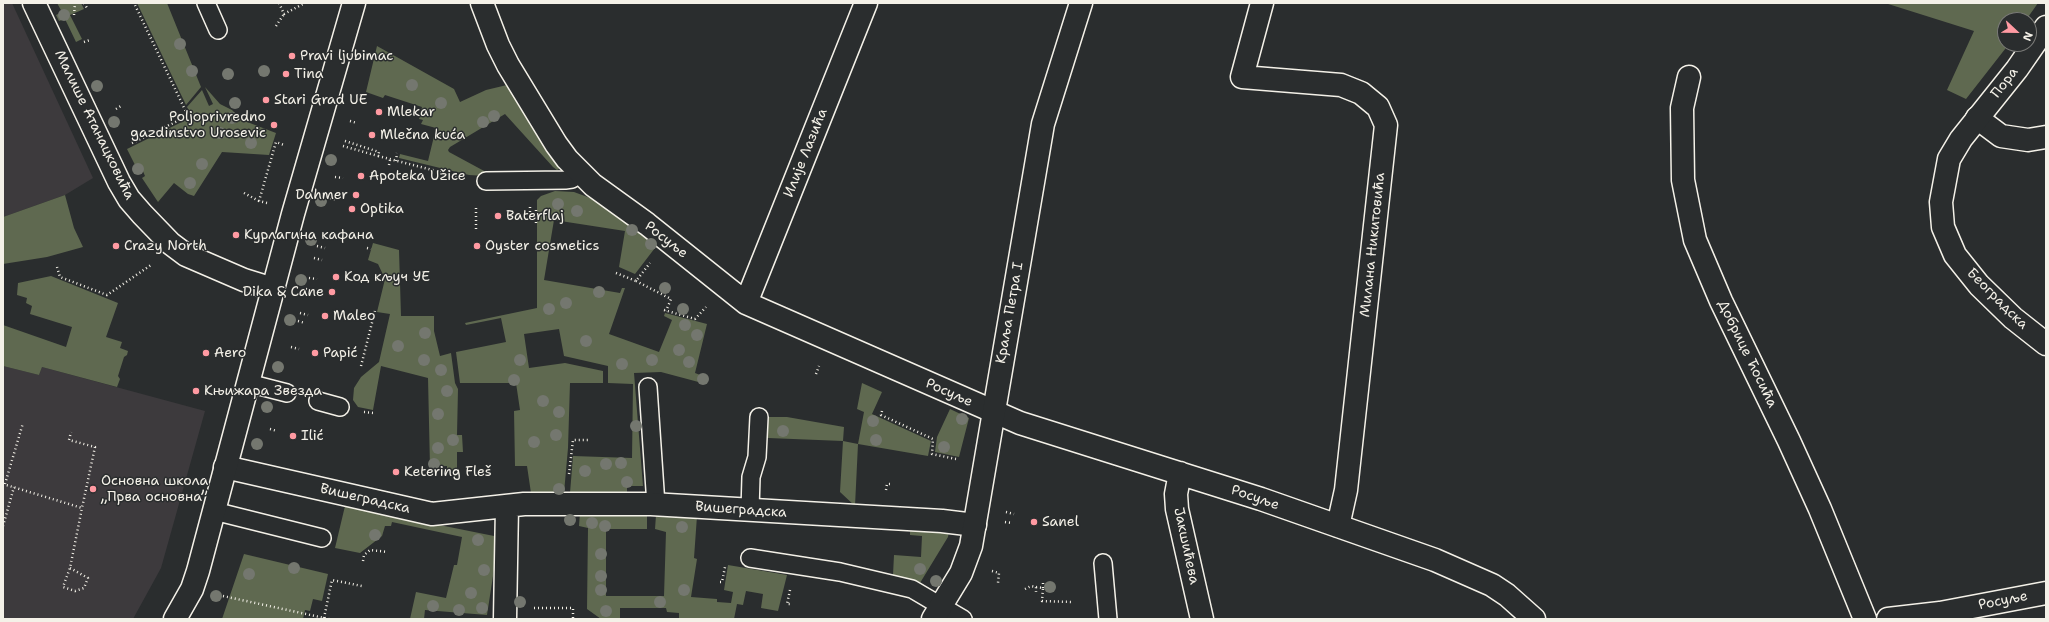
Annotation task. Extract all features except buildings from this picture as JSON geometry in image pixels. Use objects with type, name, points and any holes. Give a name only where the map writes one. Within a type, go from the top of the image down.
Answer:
[{"type":"street","name":"Малише Атанацковића","points":[[34,3],[119,182],[133,204],[170,243],[186,255],[244,280],[273,290]]},
{"type":"street","points":[[175,619],[192,589],[321,114],[354,3]]},
{"type":"street","name":"Росуље","points":[[482,3],[498,45],[521,89],[556,144],[580,173],[593,185],[647,224],[746,303],[1020,423],[1180,473],[1435,560],[1480,579],[1507,594],[1534,619]]},
{"type":"street","name":"Илије Лазића","points":[[746,303],[866,3]]},
{"type":"street","name":"Краља Петра I","points":[[938,612],[963,568],[971,546],[1043,124],[1081,3]]},
{"type":"street","name":"Милана Никитовића","points":[[1262,3],[1242,77],[1341,85],[1361,93],[1378,107],[1386,126],[1346,490],[1338,526]]},
{"type":"street","name":"Пора","points":[[1977,118],[2017,69],[2046,27]]},
{"type":"street","name":"Добрице Ћосића","points":[[1689,77],[1682,108],[1683,180],[1695,240],[1721,301],[1789,441],[1820,509],[1865,619]]},
{"type":"street","points":[[1977,118],[2001,136],[2028,140],[2046,137]]},
{"type":"street","name":"Београдска","points":[[1977,118],[1961,139],[1949,159],[1941,202],[1943,227],[1955,255],[1979,285],[2013,318],[2046,344]]},
{"type":"street","name":"Вишеградска","points":[[225,467],[425,513],[440,514],[507,506],[567,503],[656,504],[942,521],[975,525]]},
{"type":"street","name":"Јакшићева","points":[[1180,473],[1176,494],[1177,509],[1202,619]]},
{"type":"street","points":[[505,619],[507,506]]},
{"type":"street","name":"Росуље","points":[[1888,619],[1941,616],[2046,593]]},
{"type":"lane","points":[[206,3],[218,30]]},
{"type":"lane","points":[[486,181],[565,180],[572,179],[580,173]]},
{"type":"lane","points":[[248,383],[287,393]]},
{"type":"lane","points":[[648,386],[656,504]]},
{"type":"lane","points":[[318,401],[340,407]]},
{"type":"lane","points":[[750,510],[751,477],[757,457],[759,417]]},
{"type":"lane","points":[[214,512],[322,538]]},
{"type":"lane","points":[[750,558],[836,572],[905,587],[921,594],[938,612],[963,619]]},
{"type":"lane","points":[[1103,564],[1108,619]]},
{"type":"path","points":[[73,14],[75,3]]},
{"type":"path","points":[[84,3],[87,8]]},
{"type":"path","points":[[130,144],[188,116],[138,17],[134,3]]},
{"type":"path","points":[[279,3],[284,14]]},
{"type":"path","points":[[276,26],[284,14],[305,3]]},
{"type":"path","points":[[356,97],[364,99]]},
{"type":"path","points":[[350,121],[357,123]]},
{"type":"path","points":[[344,141],[379,152],[378,156]]},
{"type":"path","points":[[259,201],[276,142],[279,143]]},
{"type":"path","points":[[344,146],[390,160],[458,176]]},
{"type":"path","points":[[396,161],[397,154]]},
{"type":"path","points":[[389,165],[390,160]]},
{"type":"path","points":[[335,177],[343,178]]},
{"type":"path","points":[[244,193],[264,202]]},
{"type":"path","points":[[331,194],[339,196]]},
{"type":"path","points":[[330,198],[337,200]]},
{"type":"path","points":[[530,204],[530,223]]},
{"type":"path","points":[[536,205],[536,223]]},
{"type":"path","points":[[317,246],[325,248]]},
{"type":"path","points":[[367,248],[371,249]]},
{"type":"path","points":[[636,280],[655,257]]},
{"type":"path","points":[[314,258],[322,260]]},
{"type":"path","points":[[57,267],[60,277],[107,295],[130,277],[148,266]]},
{"type":"path","points":[[616,273],[636,280],[671,299],[665,311],[695,319],[708,305]]},
{"type":"path","points":[[309,278],[317,279]]},
{"type":"path","points":[[306,289],[314,291]]},
{"type":"path","points":[[361,366],[375,311]]},
{"type":"path","points":[[300,313],[308,315]]},
{"type":"path","points":[[298,321],[305,323]]},
{"type":"path","points":[[291,347],[299,349]]},
{"type":"path","points":[[882,411],[881,414],[933,439],[932,454],[959,460]]},
{"type":"path","points":[[23,423],[4,484],[82,508]]},
{"type":"path","points":[[270,429],[278,431]]},
{"type":"path","points":[[70,568],[88,578],[84,588],[74,591],[63,588],[70,568],[95,448],[69,440],[71,432]]},
{"type":"path","points":[[569,478],[572,440],[588,440]]},
{"type":"path","points":[[3,526],[14,487]]},
{"type":"path","points":[[363,561],[364,554],[370,550],[388,552]]},
{"type":"path","points":[[720,582],[722,582],[726,562]]},
{"type":"path","points":[[994,572],[1000,573],[998,583]]},
{"type":"path","points":[[324,618],[332,580],[362,586]]},
{"type":"path","points":[[1043,582],[1042,601],[1072,602]]},
{"type":"path","points":[[1025,588],[1031,586],[1043,588]]},
{"type":"path","points":[[1036,587],[1036,592]]},
{"type":"path","points":[[222,596],[328,619]]},
{"type":"path","points":[[788,599],[787,604],[791,604]]},
{"type":"path","points":[[528,608],[573,608],[573,619]]},
{"type":"shaded area","points":[[3,3],[12,3],[93,178],[65,195],[3,217]]},
{"type":"shaded area","name":"Основна школа „Прва основна”","points":[[3,366],[39,375],[42,367],[205,411],[161,568],[133,619],[3,619]]},
{"type":"green space","points":[[57,3],[81,3],[84,9],[70,15],[82,39],[76,42],[65,19],[59,21],[56,15],[62,12]]},
{"type":"green space","points":[[137,3],[167,3],[201,87],[186,105]]},
{"type":"green space","points":[[1885,3],[2038,3],[2032,12],[1997,12],[1997,52],[2003,52],[1966,99],[1947,90],[1974,31]]},
{"type":"green space","points":[[377,46],[454,89],[460,102],[486,90],[507,85],[563,167],[557,170],[553,167],[505,114],[450,147],[448,150],[449,152],[486,172],[486,176],[469,175],[399,158],[400,154],[428,161],[436,128],[421,124],[423,120],[419,119],[422,107],[385,95],[383,98],[366,92]]},
{"type":"green space","points":[[205,87],[220,104],[232,110],[242,120],[276,133],[269,155],[222,152],[194,196],[188,194],[174,183],[158,202],[142,178],[145,176],[142,169],[138,171],[127,149],[192,117],[187,107],[202,90],[209,106],[213,104]]},
{"type":"green space","points":[[555,191],[574,192],[593,199],[658,244],[635,274],[619,267],[625,231],[554,220],[544,280],[620,293],[622,288],[625,288],[609,334],[659,352],[672,320],[664,316],[665,313],[707,324],[695,373],[708,378],[706,384],[661,372],[634,373],[643,486],[627,486],[627,493],[570,493],[573,456],[632,458],[633,384],[608,383],[608,366],[564,356],[559,329],[524,334],[529,368],[565,363],[603,371],[603,383],[570,383],[568,448],[564,493],[531,493],[527,466],[515,466],[514,411],[520,410],[516,383],[460,383],[456,352],[506,342],[501,318],[466,325],[465,323],[537,308],[537,200],[541,196]]},
{"type":"green space","points":[[65,195],[74,228],[83,247],[47,257],[3,264],[3,217]]},
{"type":"green space","points":[[373,243],[399,250],[401,316],[434,316],[434,331],[440,356],[451,353],[455,383],[458,389],[457,435],[462,435],[463,452],[457,452],[457,473],[447,472],[447,466],[430,467],[428,378],[381,366],[373,410],[358,407],[353,400],[354,388],[361,377],[379,362],[390,314],[377,312],[385,279],[378,264],[368,260]]},
{"type":"green space","points":[[51,276],[118,303],[106,337],[122,342],[120,348],[128,351],[127,355],[124,357],[118,376],[120,379],[117,387],[42,367],[39,375],[3,366],[3,325],[66,347],[72,327],[30,314],[32,306],[26,303],[27,298],[17,295],[18,283]]},
{"type":"green space","points":[[862,383],[882,392],[872,414],[931,441],[928,456],[858,444],[864,412],[857,409]]},
{"type":"green space","points":[[950,409],[969,418],[959,457],[935,452],[937,437]]},
{"type":"green space","points":[[768,417],[787,417],[844,427],[843,441],[768,438]]},
{"type":"green space","points":[[843,441],[858,444],[855,506],[840,492]]},
{"type":"green space","points":[[345,506],[499,537],[487,615],[425,610],[424,619],[410,619],[416,592],[446,598],[454,565],[457,565],[462,537],[392,522],[391,526],[385,526],[382,536],[360,553],[335,548]]},
{"type":"green space","points":[[580,512],[647,515],[647,529],[606,529],[606,596],[664,596],[666,532],[655,529],[656,515],[697,516],[694,558],[697,559],[691,597],[717,599],[717,602],[731,603],[733,592],[724,590],[728,565],[787,575],[778,611],[761,608],[763,594],[746,591],[743,605],[737,604],[734,619],[679,619],[679,613],[667,612],[666,608],[620,608],[620,619],[601,619],[587,609],[588,528],[579,526]]},
{"type":"green space","points":[[910,530],[949,531],[948,537],[920,583],[893,575],[894,555],[921,557],[922,536],[910,535]]},
{"type":"green space","points":[[244,554],[328,574],[322,601],[313,599],[310,611],[305,610],[303,619],[222,619]]},
{"type":"place","name":"Pravi ljubimac","points":[[292,56]]},
{"type":"place","name":"Tina","points":[[286,74]]},
{"type":"place","name":"Stari Grad UE","points":[[266,100]]},
{"type":"place","name":"Mlekar","points":[[379,112]]},
{"type":"place","name":"Poljoprivredno gazdinstvo Urosevic","points":[[274,125]]},
{"type":"place","name":"Mlečna kuća","points":[[372,135]]},
{"type":"place","name":"Apoteka Užice","points":[[361,176]]},
{"type":"place","name":"Dahmer","points":[[356,195]]},
{"type":"place","name":"Optika","points":[[352,209]]},
{"type":"place","name":"Baterflaj","points":[[498,216]]},
{"type":"place","name":"Курлагина кафана","points":[[236,235]]},
{"type":"place","name":"Crazy North","points":[[116,246]]},
{"type":"place","name":"Oyster cosmetics","points":[[477,246]]},
{"type":"place","name":"Код кључ УЕ","points":[[336,277]]},
{"type":"place","name":"Dika & Cane","points":[[332,292]]},
{"type":"place","name":"Maleo","points":[[325,316]]},
{"type":"place","name":"Aero","points":[[206,353]]},
{"type":"place","name":"Papić","points":[[315,353]]},
{"type":"place","name":"Књижара Звезда","points":[[196,391]]},
{"type":"place","name":"Ilić","points":[[293,436]]},
{"type":"place","name":"Ketering Fleš","points":[[396,472]]},
{"type":"place","name":"Основна школа „Прва основна”","points":[[93,489]]},
{"type":"place","name":"Sanel","points":[[1034,522]]}]
